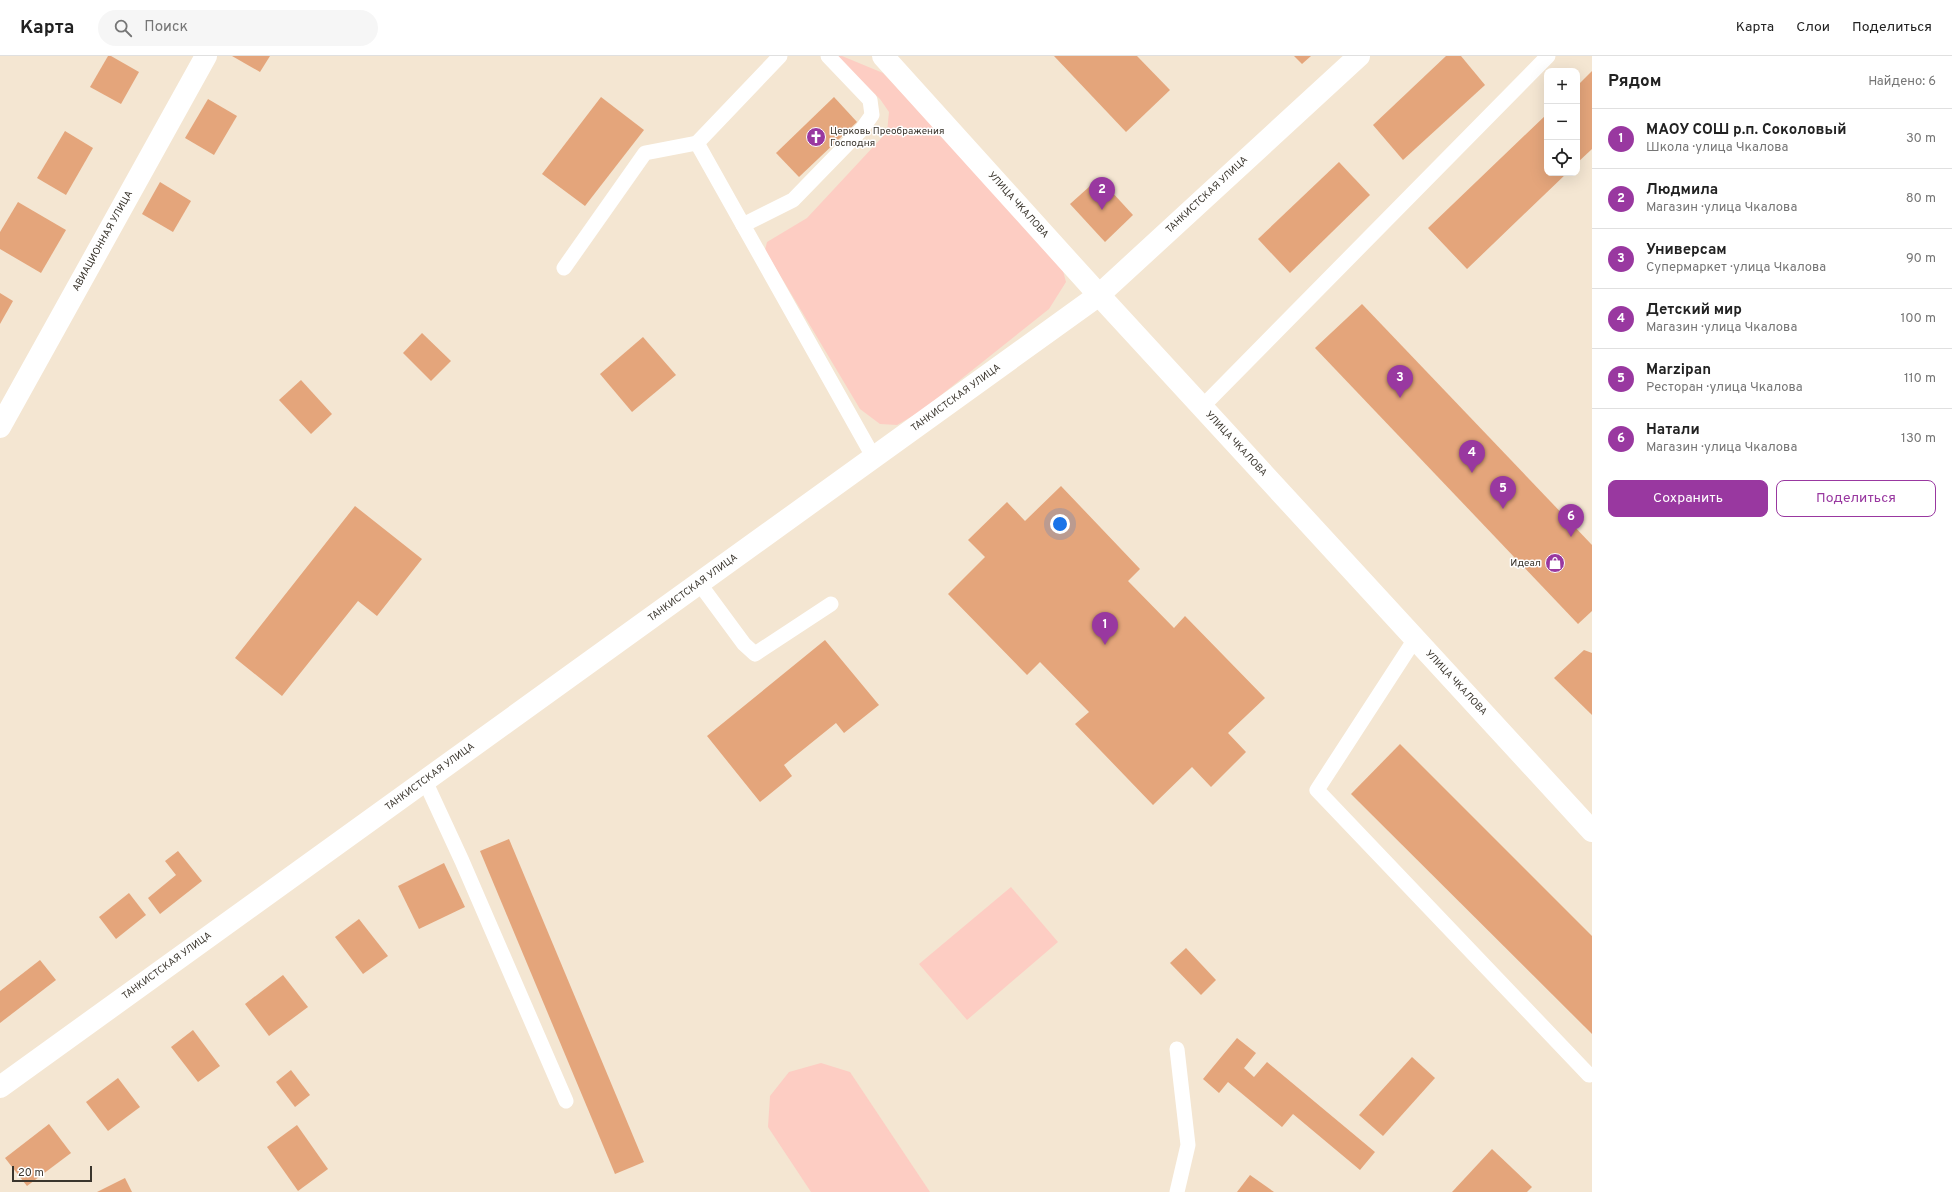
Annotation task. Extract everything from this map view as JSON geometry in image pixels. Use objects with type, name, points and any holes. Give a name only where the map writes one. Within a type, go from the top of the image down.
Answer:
[{"type":"street","name":"АВИАЦИОННАЯ УЛИЦА","points":[[0,427],[206,56]]},
{"type":"street","name":"УЛИЦА ЧКАЛОВА","points":[[883,56],[1099,295],[1592,831]]},
{"type":"street","name":"ТАНКИСТСКАЯ УЛИЦА","points":[[0,1087],[1099,295],[1359,56]]},
{"type":"lane","points":[[564,268],[644,153],[697,143],[780,56]]},
{"type":"lane","points":[[744,225],[793,200],[862,129],[872,115],[870,100],[828,56]]},
{"type":"lane","points":[[1202,407],[1548,56]]},
{"type":"lane","points":[[697,143],[874,458]]},
{"type":"lane","points":[[699,583],[744,644],[755,654],[831,604]]},
{"type":"lane","points":[[1415,639],[1317,790],[1590,1075]]},
{"type":"lane","points":[[425,781],[462,861],[566,1101]]},
{"type":"lane","points":[[1176,1192],[1188,1145],[1177,1049]]},
{"type":"shaded area","points":[[835,56],[842,56],[883,73],[1061,263],[1066,282],[1049,309],[921,411],[897,425],[880,424],[860,409],[765,250],[767,242],[807,218],[887,132],[889,112],[880,99]]},
{"type":"shaded area","points":[[1011,887],[1058,942],[967,1020],[919,964]]},
{"type":"shaded area","points":[[821,1063],[850,1072],[930,1192],[811,1192],[768,1127],[770,1096],[789,1072]]},
{"type":"building","points":[[108,56],[111,56],[139,72],[121,104],[90,87]]},
{"type":"building","points":[[232,56],[270,56],[260,72]]},
{"type":"building","points":[[1054,56],[1137,56],[1170,90],[1126,132]]},
{"type":"building","points":[[1294,56],[1311,56],[1302,64]]},
{"type":"building","points":[[1446,56],[1461,56],[1485,85],[1403,160],[1373,125]]},
{"type":"building","points":[[1592,71],[1592,149],[1580,160],[1580,104],[1580,83]]},
{"type":"building","points":[[601,97],[644,130],[585,206],[542,174]]},
{"type":"building","name":"Церковь Преображения Господня","points":[[834,97],[857,122],[799,177],[776,153]]},
{"type":"building","points":[[208,99],[237,116],[214,155],[185,138]]},
{"type":"building","points":[[1544,117],[1544,176],[1564,176],[1467,269],[1428,228]]},
{"type":"building","points":[[65,131],[93,148],[66,195],[37,178]]},
{"type":"building","points":[[1339,162],[1370,195],[1290,273],[1258,239]]},
{"type":"building","points":[[1099,178],[1133,215],[1105,242],[1070,204]]},
{"type":"building","points":[[160,182],[191,201],[173,232],[142,214]]},
{"type":"building","points":[[18,202],[66,230],[41,273],[0,249],[0,232]]},
{"type":"building","points":[[0,293],[13,301],[0,324]]},
{"type":"building","points":[[1362,304],[1592,545],[1592,611],[1578,624],[1315,348]]},
{"type":"building","points":[[422,333],[451,361],[431,381],[403,353]]},
{"type":"building","points":[[643,337],[676,375],[632,412],[600,374]]},
{"type":"building","points":[[301,380],[332,414],[311,434],[279,400]]},
{"type":"building","points":[[1061,486],[1140,569],[1128,581],[1174,628],[1185,616],[1265,698],[1228,733],[1246,752],[1211,787],[1192,767],[1153,805],[1075,724],[1089,712],[1040,662],[1027,675],[948,594],[985,557],[968,540],[1007,502],[1025,521]]},
{"type":"building","points":[[355,506],[422,559],[377,616],[358,601],[282,696],[235,658]]},
{"type":"building","points":[[825,640],[879,705],[844,733],[836,723],[784,765],[792,776],[760,802],[707,736]]},
{"type":"building","points":[[1584,650],[1592,653],[1592,715],[1554,678]]},
{"type":"building","points":[[1400,744],[1592,936],[1592,1034],[1351,794]]},
{"type":"building","points":[[509,839],[644,1162],[615,1174],[480,851]]},
{"type":"building","points":[[178,851],[202,881],[160,914],[148,898],[176,875],[165,861]]},
{"type":"building","points":[[444,863],[465,907],[419,929],[398,886]]},
{"type":"building","points":[[129,893],[146,915],[116,939],[99,917]]},
{"type":"building","points":[[359,919],[388,956],[363,974],[335,937]]},
{"type":"building","points":[[1186,948],[1216,980],[1201,995],[1170,963]]},
{"type":"building","points":[[40,960],[56,980],[0,1023],[0,991]]},
{"type":"building","points":[[283,975],[308,1007],[269,1036],[245,1004]]},
{"type":"building","points":[[193,1030],[220,1066],[198,1082],[171,1047]]},
{"type":"building","points":[[1237,1038],[1256,1053],[1244,1068],[1254,1077],[1267,1062],[1375,1152],[1360,1170],[1293,1114],[1282,1127],[1228,1082],[1219,1093],[1203,1079]]},
{"type":"building","points":[[1412,1057],[1435,1078],[1383,1136],[1359,1115]]},
{"type":"building","points":[[291,1070],[310,1095],[295,1107],[276,1082]]},
{"type":"building","points":[[118,1078],[140,1107],[108,1131],[86,1102]]},
{"type":"building","points":[[49,1124],[71,1153],[27,1186],[5,1158]]},
{"type":"building","points":[[297,1125],[328,1169],[298,1191],[267,1147]]},
{"type":"building","points":[[1492,1149],[1532,1187],[1527,1192],[1452,1192]]},
{"type":"building","points":[[1250,1175],[1274,1192],[1237,1192]]},
{"type":"building","points":[[125,1178],[132,1192],[97,1192]]},
{"type":"place","name":"Церковь Преображения Господня","points":[[816,137]]},
{"type":"place","name":"Людмила","points":[[1102,210]]},
{"type":"place","name":"Универсам","points":[[1400,398]]},
{"type":"place","name":"Детский мир","points":[[1472,473]]},
{"type":"place","name":"Marzipan","points":[[1503,509]]},
{"type":"place","name":"Натали","points":[[1571,537]]},
{"type":"place","name":"Идеал","points":[[1555,563]]},
{"type":"place","name":"МАОУ СОШ р.п. Соколовый","points":[[1105,645]]}]
